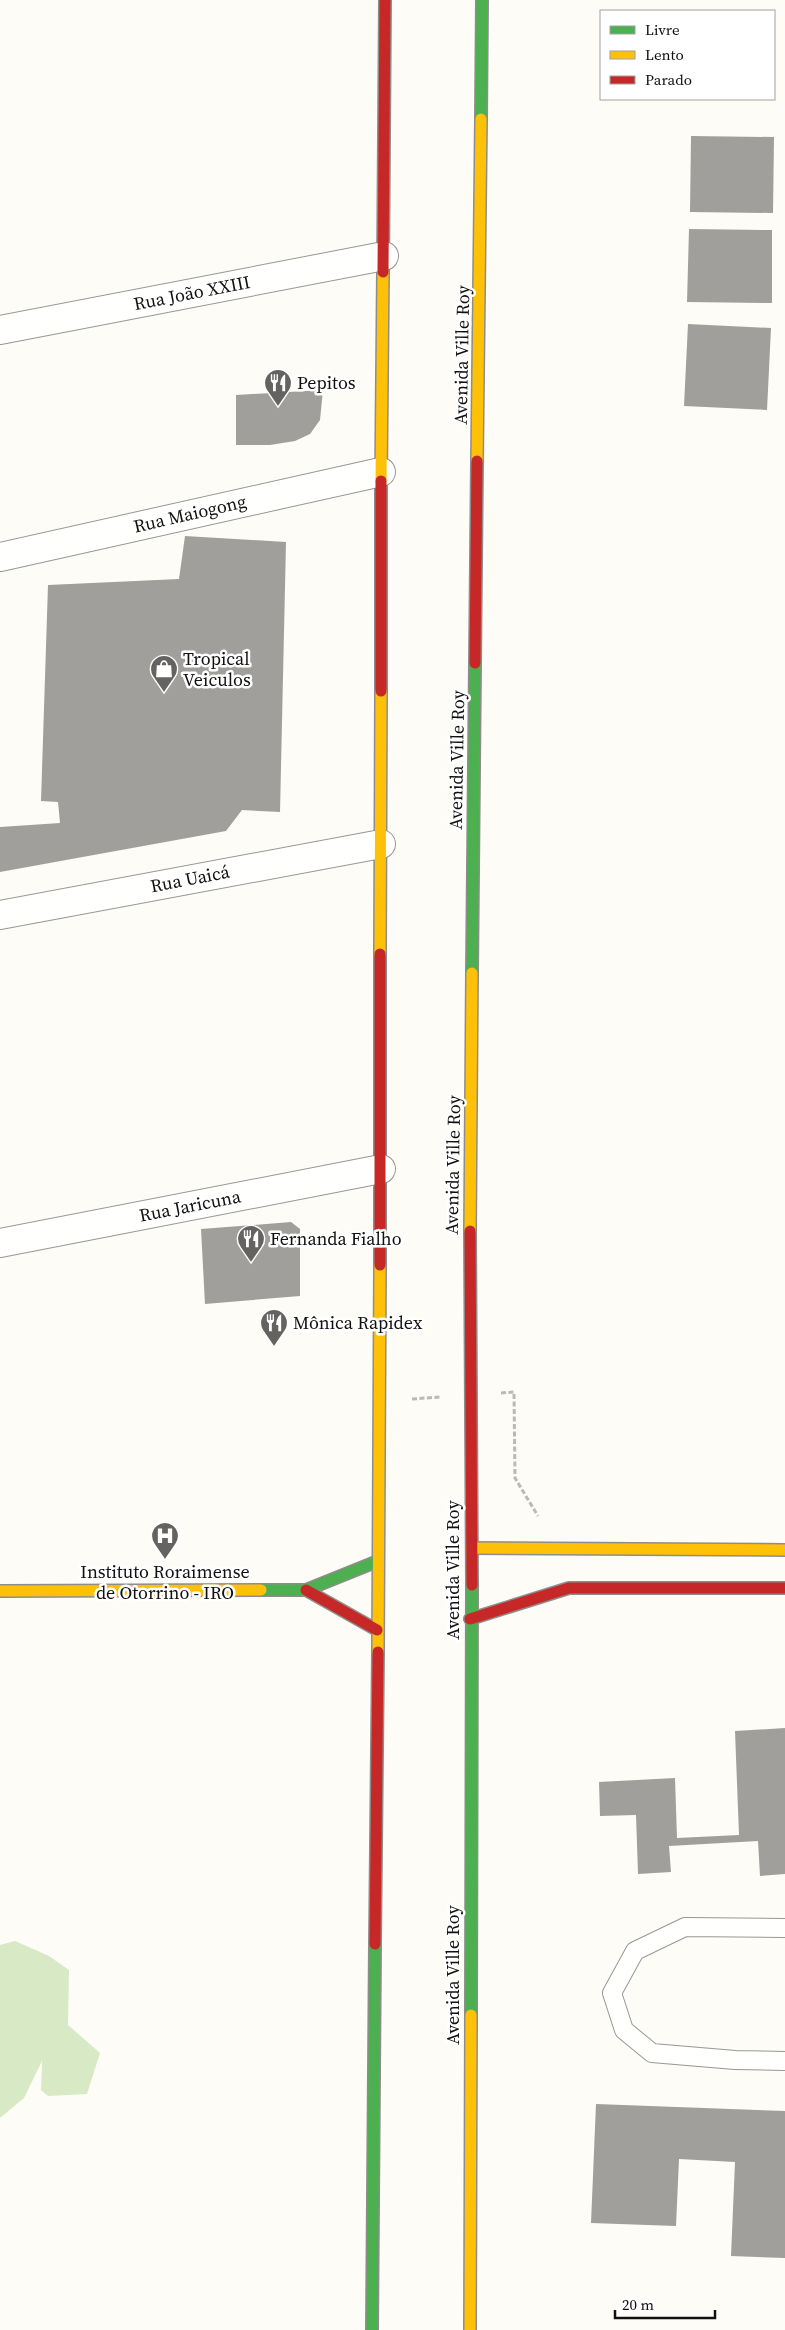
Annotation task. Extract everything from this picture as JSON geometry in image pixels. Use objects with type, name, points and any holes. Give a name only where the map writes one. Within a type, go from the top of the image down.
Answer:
[{"type":"main road","points":[[372,2330],[381,1169],[381,472],[385,0]]},
{"type":"main road","name":"Avenida Ville Roy","points":[[470,2330],[470,1619],[472,1548],[470,1394],[482,0]]},
{"type":"main road","points":[[472,1548],[785,1550]]},
{"type":"main road","points":[[0,1590],[306,1590],[378,1561]]},
{"type":"main road","points":[[470,1619],[569,1588],[785,1588]]},
{"type":"main road","points":[[306,1590],[377,1630]]},
{"type":"street","name":"Rua João XXIII","points":[[0,330],[384,256]]},
{"type":"street","name":"Rua Maiogong","points":[[0,557],[381,472]]},
{"type":"street","name":"Rua Uaicá","points":[[0,915],[381,844]]},
{"type":"street","name":"Rua Jaricuna","points":[[0,1243],[381,1169]]},
{"type":"lane","points":[[785,1928],[685,1928],[635,1951],[612,1994],[624,2030],[652,2053],[735,2060],[785,2061]]},
{"type":"path","points":[[470,1394],[514,1392],[515,1478],[536,1515],[543,1519]]},
{"type":"green space","points":[[15,1941],[49,1956],[69,1970],[68,2025],[100,2053],[87,2094],[48,2096],[41,2090],[42,2061],[24,2098],[0,2118],[0,1945]]},
{"type":"building","points":[[691,136],[774,137],[773,213],[690,212]]},
{"type":"building","points":[[689,229],[772,230],[772,303],[687,302]]},
{"type":"building","points":[[688,324],[771,328],[767,410],[684,406]]},
{"type":"building","name":"Pepitos","points":[[323,390],[320,420],[310,434],[295,441],[270,445],[236,445],[236,395]]},
{"type":"building","name":"Tropical Veiculos","points":[[185,536],[286,542],[280,812],[242,810],[226,831],[0,872],[0,827],[60,823],[58,802],[41,801],[48,585],[179,579]]},
{"type":"building","name":"Fernanda Fialho","points":[[291,1222],[300,1229],[300,1296],[205,1304],[201,1229]]},
{"type":"building","points":[[785,1728],[785,1874],[760,1876],[758,1841],[669,1846],[671,1872],[638,1874],[636,1815],[600,1816],[599,1782],[675,1778],[677,1838],[739,1835],[735,1731]]},
{"type":"building","points":[[596,2104],[785,2111],[785,2258],[731,2256],[735,2162],[679,2159],[676,2226],[591,2223]]},
{"type":"traffic: fast","points":[[481,119],[482,0]]},
{"type":"traffic: fast","points":[[472,973],[475,663]]},
{"type":"traffic: fast","points":[[261,1590],[306,1590],[378,1561]]},
{"type":"traffic: fast","points":[[471,2015],[472,1585]]},
{"type":"traffic: fast","points":[[372,2330],[375,1944]]},
{"type":"traffic: slow","points":[[477,461],[481,119]]},
{"type":"traffic: slow","points":[[381,481],[383,272]]},
{"type":"traffic: slow","points":[[380,954],[381,691]]},
{"type":"traffic: slow","points":[[470,1231],[472,973]]},
{"type":"traffic: slow","points":[[378,1652],[380,1265]]},
{"type":"traffic: slow","points":[[472,1548],[785,1550]]},
{"type":"traffic: slow","points":[[0,1591],[261,1590]]},
{"type":"traffic: slow","points":[[470,2330],[471,2015]]},
{"type":"traffic: jam","points":[[383,272],[385,0]]},
{"type":"traffic: jam","points":[[475,663],[477,461]]},
{"type":"traffic: jam","points":[[381,481],[381,691]]},
{"type":"traffic: jam","points":[[380,954],[380,1265]]},
{"type":"traffic: jam","points":[[470,1231],[472,1585]]},
{"type":"traffic: jam","points":[[470,1619],[569,1588],[785,1588]]},
{"type":"traffic: jam","points":[[306,1590],[377,1630]]},
{"type":"traffic: jam","points":[[375,1944],[378,1652]]},
{"type":"place","name":"Pepitos","points":[[278,407]]},
{"type":"place","name":"Tropical Veiculos","points":[[164,693]]},
{"type":"place","name":"Fernanda Fialho","points":[[251,1263]]},
{"type":"place","name":"Mônica Rapidex","points":[[274,1347]]},
{"type":"place","name":"Instituto Roraimense de Otorrino - IRO","points":[[165,1560]]}]
